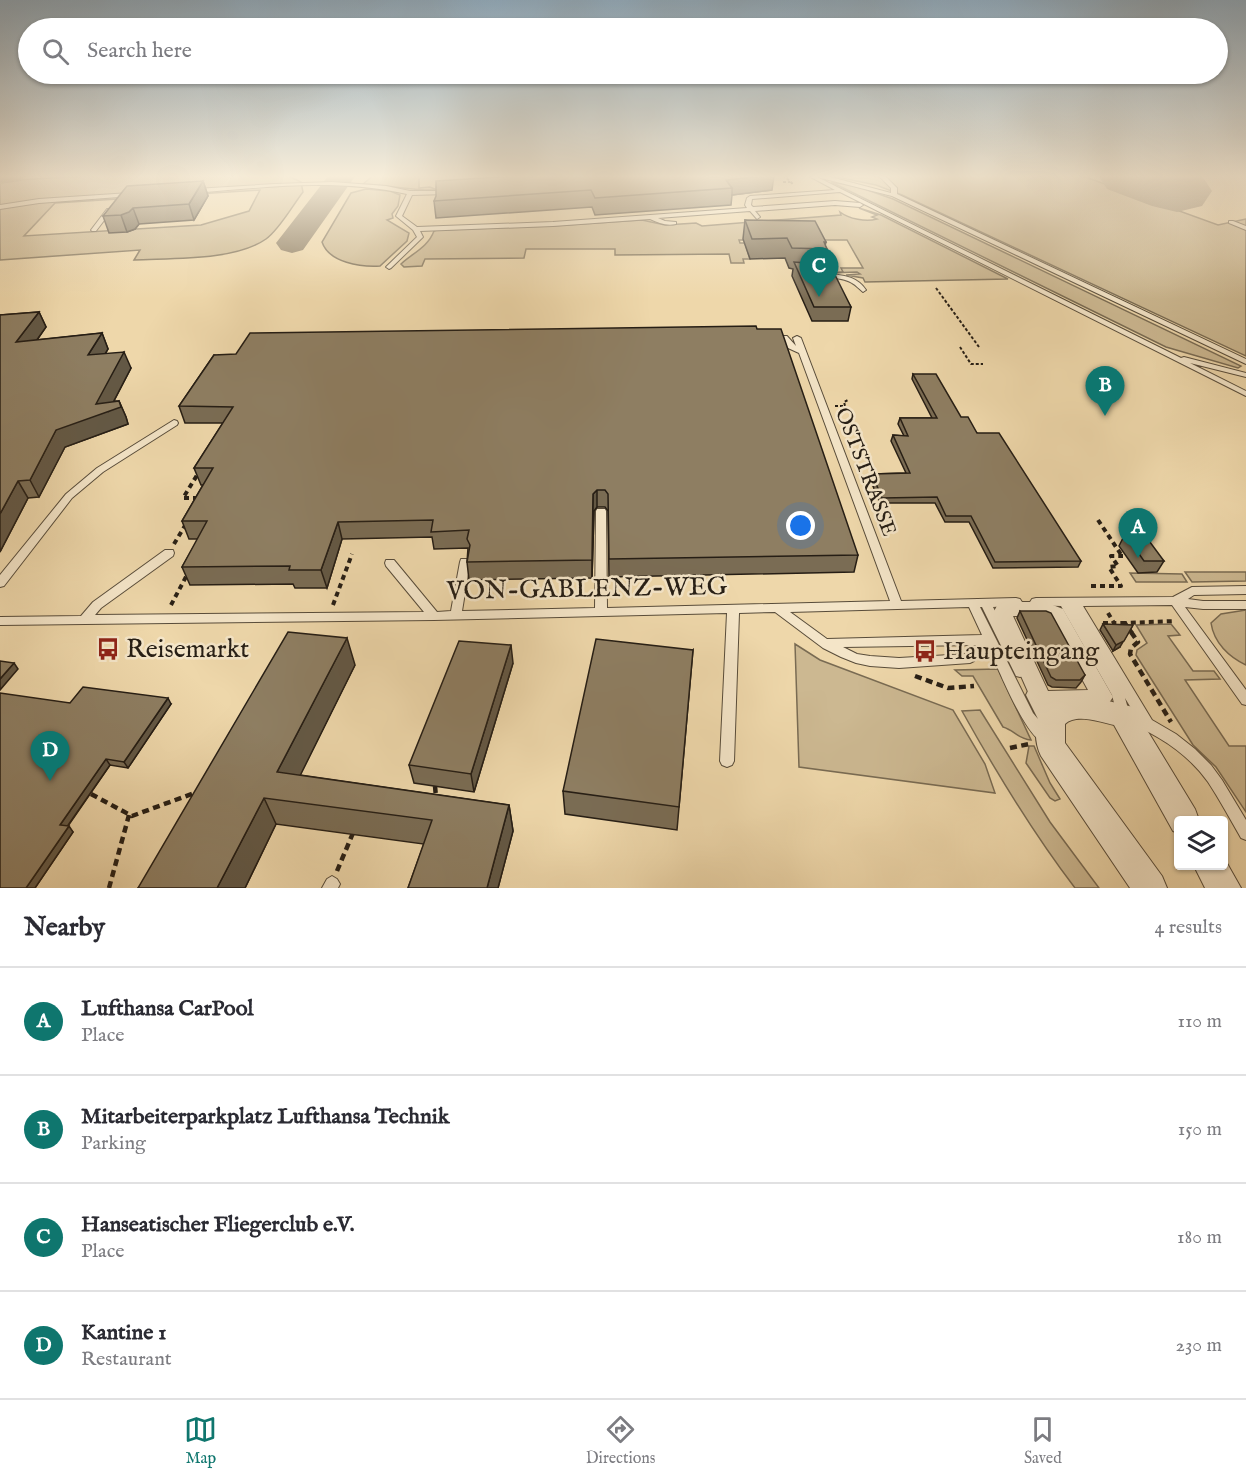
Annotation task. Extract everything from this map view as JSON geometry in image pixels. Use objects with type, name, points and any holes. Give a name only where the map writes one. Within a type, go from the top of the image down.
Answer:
[{"type":"street","points":[[1005,609],[1045,609],[1056,614],[1102,697],[1100,700],[1071,698],[1047,701],[1040,697],[1002,613],[1005,609]]},
{"type":"street","points":[[1150,888],[1050,737],[1052,718],[1058,711],[1068,708],[1133,710],[1182,816]]},
{"type":"street","points":[[1213,870],[1224,888]]},
{"type":"lane","points":[[94,230],[104,216]]},
{"type":"lane","points":[[389,267],[420,237],[416,229],[400,216]]},
{"type":"lane","points":[[416,229],[553,224],[645,216]]},
{"type":"lane","points":[[651,216],[664,223],[674,223]]},
{"type":"lane","points":[[891,216],[1246,394]]},
{"type":"lane","points":[[939,216],[1246,362]]},
{"type":"lane","points":[[1231,222],[1246,228]]},
{"type":"lane","points":[[814,272],[850,278],[858,282],[863,290]]},
{"type":"lane","points":[[784,338],[791,346],[802,352]]},
{"type":"lane","name":"OSTSTRASSE","points":[[797,338],[897,603]]},
{"type":"lane","points":[[1165,353],[1246,375]]},
{"type":"lane","points":[[0,583],[69,496],[100,470],[174,423]]},
{"type":"lane","points":[[601,511],[601,610]]},
{"type":"lane","points":[[82,621],[97,605],[169,553]]},
{"type":"lane","points":[[456,615],[465,562]]},
{"type":"lane","points":[[390,563],[434,616]]},
{"type":"lane","name":"VON-GABLENZ-WEG","points":[[1175,601],[1192,591],[1246,590]]},
{"type":"lane","points":[[1175,601],[1246,700]]},
{"type":"lane","name":"VON-GABLENZ-WEG","points":[[0,621],[434,616],[972,602],[1175,601],[1203,605],[1246,605]]},
{"type":"lane","points":[[972,602],[1028,717],[1050,737]]},
{"type":"lane","points":[[985,602],[1050,737]]},
{"type":"lane","points":[[1064,602],[1133,710]]},
{"type":"lane","points":[[1064,602],[1105,694],[1133,710],[1207,770],[1246,832]]},
{"type":"lane","points":[[776,607],[823,642],[845,655],[861,660],[970,658],[990,640]]},
{"type":"lane","points":[[727,761],[733,608]]},
{"type":"lane","points":[[823,642],[836,644],[990,640]]},
{"type":"path","points":[[936,288],[979,347]]},
{"type":"path","points":[[960,347],[971,364],[983,364]]},
{"type":"path","points":[[196,508],[202,499],[183,498],[200,470]]},
{"type":"path","points":[[169,553],[191,517]]},
{"type":"path","points":[[1091,586],[1121,586],[1109,567],[1118,566],[1111,556],[1123,556],[1098,520]]},
{"type":"path","points":[[324,605],[335,605],[352,554]]},
{"type":"path","points":[[180,605],[169,605],[193,564]]},
{"type":"path","points":[[1170,739],[1178,732],[1130,654],[1131,648],[1137,642],[1125,622],[1189,621]]},
{"type":"path","points":[[876,661],[948,688],[974,686]]},
{"type":"path","points":[[435,786],[437,810]]},
{"type":"path","points":[[91,794],[132,816],[199,791]]},
{"type":"path","points":[[109,888],[129,815]]},
{"type":"path","points":[[331,886],[351,834],[363,832]]},
{"type":"shaded area","points":[[0,216],[42,216],[24,236],[201,225],[230,216],[286,216],[266,239],[253,246],[220,255],[134,260],[140,250],[0,260]]},
{"type":"shaded area","points":[[337,216],[393,216],[387,220],[409,233],[407,241],[380,266],[364,266],[338,259],[331,255],[322,242]]},
{"type":"shaded area","points":[[823,216],[877,219],[872,217],[884,216],[1008,279],[865,282],[863,278],[846,275],[860,274],[857,272],[829,273],[843,272],[841,268],[863,268],[847,240],[739,240],[740,243],[745,243],[750,259],[743,259],[744,263],[731,263],[729,254],[615,255],[615,249],[526,249],[524,258],[425,259],[422,266],[404,267],[401,264],[424,246],[437,230],[642,220],[665,225],[696,223],[702,226]]},
{"type":"shaded area","points":[[901,216],[929,216],[1241,366],[1238,368],[1166,347]]},
{"type":"shaded area","points":[[948,216],[1194,216],[1218,225],[1246,219],[1246,356]]},
{"type":"shaded area","points":[[1185,572],[1246,572],[1246,581],[1192,582]]},
{"type":"shaded area","points":[[1130,573],[1182,574],[1187,582],[1136,582]]},
{"type":"shaded area","points":[[1246,610],[1246,665],[1223,648],[1215,637],[1211,623],[1221,614]]},
{"type":"shaded area","points":[[1171,624],[1180,635],[1168,636],[1193,671],[1214,671],[1220,679],[1185,680],[1229,746],[1246,746],[1246,812],[1216,767],[1193,745],[1136,655],[1137,650],[1147,643],[1136,625]]},
{"type":"shaded area","points":[[795,644],[820,660],[953,710],[985,764],[995,793],[799,767]]},
{"type":"shaded area","points":[[998,669],[1031,740],[1003,727],[973,676],[962,676],[955,670]]},
{"type":"shaded area","points":[[980,710],[1050,822],[1099,888],[1075,888],[1030,824],[962,711]]},
{"type":"shaded area","points":[[1029,746],[1034,746],[1050,783],[1060,799],[1055,801],[1050,798],[1026,763]]},
{"type":"building","points":[[745,220],[815,221],[826,242],[824,242],[827,249],[792,248],[787,238],[752,239]]},
{"type":"building","points":[[794,262],[830,265],[851,307],[814,307]]},
{"type":"building","points":[[39,312],[16,342],[102,333],[88,355],[124,352],[96,404],[119,401],[121,407],[56,430],[30,480],[18,481],[0,514],[0,315]]},
{"type":"building","points":[[756,326],[757,329],[781,329],[858,555],[609,559],[608,494],[605,490],[597,490],[593,494],[592,560],[467,562],[470,545],[467,539],[469,530],[431,532],[433,520],[338,522],[321,570],[289,570],[290,566],[182,567],[207,521],[182,521],[213,468],[194,468],[233,407],[179,406],[214,355],[236,354],[250,333]]},
{"type":"building","points":[[913,374],[936,374],[961,417],[968,417],[977,433],[999,433],[1081,561],[995,562],[971,516],[946,516],[937,497],[882,498],[872,474],[910,473],[893,435],[908,436],[900,418],[937,418]]},
{"type":"building","points":[[1125,534],[1144,534],[1164,561],[1144,561]]},
{"type":"building","points":[[1020,611],[1051,613],[1085,675],[1080,680],[1056,680],[1051,677]]},
{"type":"building","points":[[1103,624],[1133,625],[1124,641],[1116,645]]},
{"type":"building","points":[[288,632],[347,638],[277,772],[509,805],[487,888],[408,888],[432,820],[264,798],[217,888],[138,888]]},
{"type":"building","points":[[596,639],[693,650],[679,807],[563,791]]},
{"type":"building","points":[[459,641],[511,645],[471,774],[409,765]]},
{"type":"building","points":[[0,661],[14,663],[0,679]]},
{"type":"building","points":[[83,687],[168,698],[124,762],[106,759],[60,825],[69,826],[26,888],[0,888],[0,693],[70,703]]},
{"type":"taxiway","points":[[292,243],[312,216]]},
{"type":"place","name":"Hanseatischer Fliegerclub e.V.","points":[[819,297]]},
{"type":"place","name":"Mitarbeiterparkplatz Lufthansa Technik","points":[[1105,416]]},
{"type":"place","name":"Lufthansa CarPool","points":[[1138,558]]},
{"type":"place","name":"Reisemarkt","points":[[108,649]]},
{"type":"place","name":"Haupteingang","points":[[925,651]]},
{"type":"place","name":"Kantine 1","points":[[50,781]]}]
